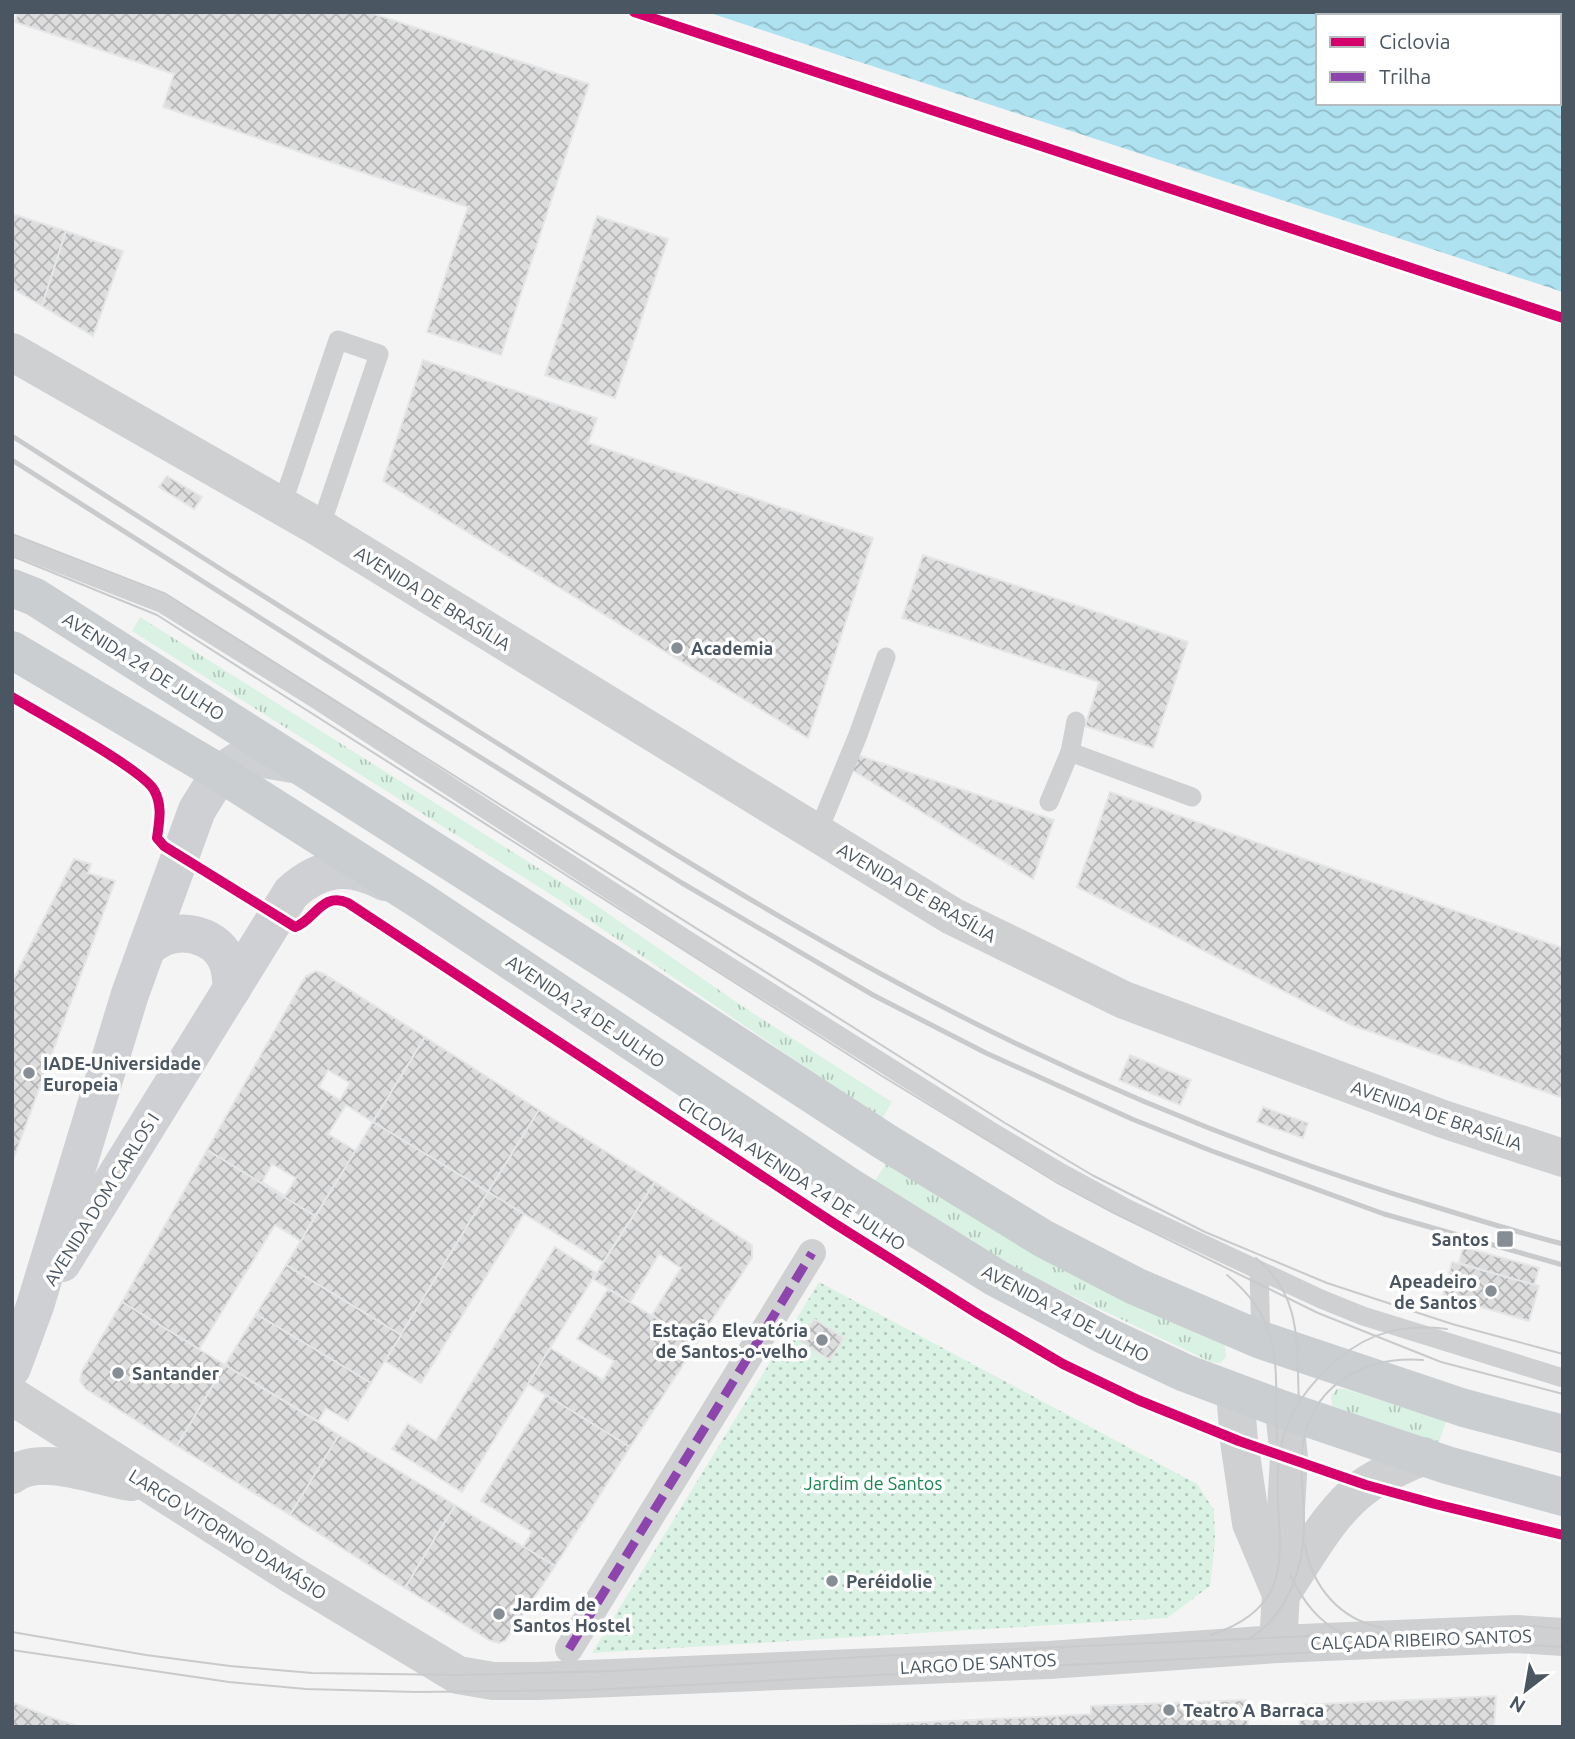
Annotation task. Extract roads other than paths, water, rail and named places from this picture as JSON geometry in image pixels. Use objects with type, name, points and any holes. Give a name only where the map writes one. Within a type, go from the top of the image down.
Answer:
[{"type":"main road","name":"AVENIDA 24 DE JULHO","points":[[12,589],[35,597],[884,1141],[1045,1238],[1135,1286],[1261,1340],[1464,1408],[1563,1434]]},
{"type":"main road","name":"AVENIDA 24 DE JULHO","points":[[12,650],[220,773],[421,901],[853,1189],[996,1278],[1185,1373],[1284,1410],[1423,1456],[1563,1497]]},
{"type":"main road","points":[[220,773],[238,761],[257,758],[299,765]]},
{"type":"main road","name":"AVENIDA DOM CARLOS I","points":[[12,1368],[35,1306],[130,994],[197,810],[220,773]]},
{"type":"main road","name":"AVENIDA DOM CARLOS I","points":[[35,1306],[291,893],[314,876],[345,869],[366,873],[421,901]]},
{"type":"main road","points":[[148,947],[163,937],[177,933],[191,934],[207,940],[221,949],[229,965],[232,989]]},
{"type":"main road","points":[[1235,1392],[1261,1340]]},
{"type":"main road","points":[[1261,1340],[1284,1410]]},
{"type":"street","name":"AVENIDA DE BRASÍLIA","points":[[12,352],[282,505],[952,916],[1124,1000],[1443,1119],[1563,1158]]},
{"type":"street","points":[[569,1648],[812,1253]]},
{"type":"street","points":[[1235,1392],[1251,1522],[1281,1595]]},
{"type":"street","name":"LARGO VITORINO DAMÁSIO","points":[[12,1396],[304,1582],[446,1667]]},
{"type":"street","points":[[1278,1644],[1289,1458],[1284,1410]]},
{"type":"street","points":[[1281,1595],[1331,1520],[1351,1497],[1366,1485],[1423,1456]]},
{"type":"street","points":[[12,1475],[31,1466],[47,1466],[150,1485]]},
{"type":"street","name":"CALÇADA RIBEIRO SANTOS","points":[[1278,1644],[1516,1634],[1563,1637]]},
{"type":"street","name":"LARGO DE SANTOS","points":[[446,1667],[458,1675],[476,1679],[551,1680],[1049,1660],[1278,1644]]},
{"type":"lane","points":[[282,505],[338,340],[379,354],[320,528]]},
{"type":"lane","points":[[12,545],[163,604],[311,696],[684,938],[1005,1139],[1128,1209],[1363,1316],[1563,1378]]},
{"type":"lane","points":[[817,834],[858,735],[886,657]]},
{"type":"lane","points":[[1049,802],[1070,752],[1076,721]]},
{"type":"lane","points":[[1070,752],[1192,797]]},
{"type":"lane","points":[[1259,1270],[1261,1340]]},
{"type":"water","points":[[707,12],[1563,12],[1563,292]]},
{"type":"tram line","points":[[12,534],[166,594],[1005,1123],[1092,1175],[1205,1232],[1327,1283],[1452,1324],[1563,1354]]},
{"type":"tram line","points":[[12,556],[157,615],[882,1076],[1056,1182],[1318,1313],[1441,1362],[1563,1394]]},
{"type":"tram line","points":[[1256,1258],[1272,1273],[1283,1289],[1290,1307],[1297,1343],[1299,1403]]},
{"type":"tram line","points":[[1227,1275],[1246,1293],[1260,1312],[1268,1331],[1276,1371],[1277,1441]]},
{"type":"tram line","points":[[1211,1635],[1243,1620],[1263,1603],[1275,1582],[1280,1534],[1280,1451],[1294,1411],[1309,1389],[1350,1349],[1376,1336],[1403,1329],[1447,1329]]},
{"type":"tram line","points":[[1250,1638],[1275,1616],[1292,1588],[1297,1572],[1304,1538],[1302,1453],[1306,1430],[1315,1410],[1327,1393],[1359,1370],[1379,1363],[1423,1360]]},
{"type":"tram line","points":[[1305,1545],[1314,1575],[1330,1599],[1354,1618],[1383,1628]]},
{"type":"tram line","points":[[1291,1576],[1312,1610],[1344,1634]]},
{"type":"tram line","points":[[12,1632],[230,1666],[312,1673],[458,1675],[614,1671],[950,1652],[1535,1626],[1563,1629]]},
{"type":"tram line","points":[[12,1650],[229,1682],[306,1689],[416,1692],[590,1690],[1490,1643],[1563,1647]]},
{"type":"railway","points":[[12,436],[688,862],[834,948],[949,1010],[1084,1075],[1293,1160],[1483,1222],[1563,1244]]},
{"type":"railway","points":[[12,460],[682,883],[873,995],[986,1053],[1132,1119],[1212,1151],[1384,1214],[1563,1265]]},
{"type":"place","name":"Academia","points":[[677,648]]},
{"type":"place","name":"IADE-Universidade Europeia","points":[[29,1073]]},
{"type":"place","name":"Santos","points":[[1505,1239]]},
{"type":"place","name":"Apeadeiro de Santos","points":[[1491,1291]]},
{"type":"place","name":"Estação Elevatória de Santos-o-velho","points":[[822,1340]]},
{"type":"place","name":"Santander","points":[[118,1373]]},
{"type":"place","name":"Peréidolie","points":[[832,1581]]},
{"type":"place","name":"Jardim de Santos Hostel","points":[[499,1614]]},
{"type":"place","name":"Teatro A Barraca","points":[[1169,1710]]},
{"type":"park label","name":"Jardim de Santos","points":[[873,1483]]}]
